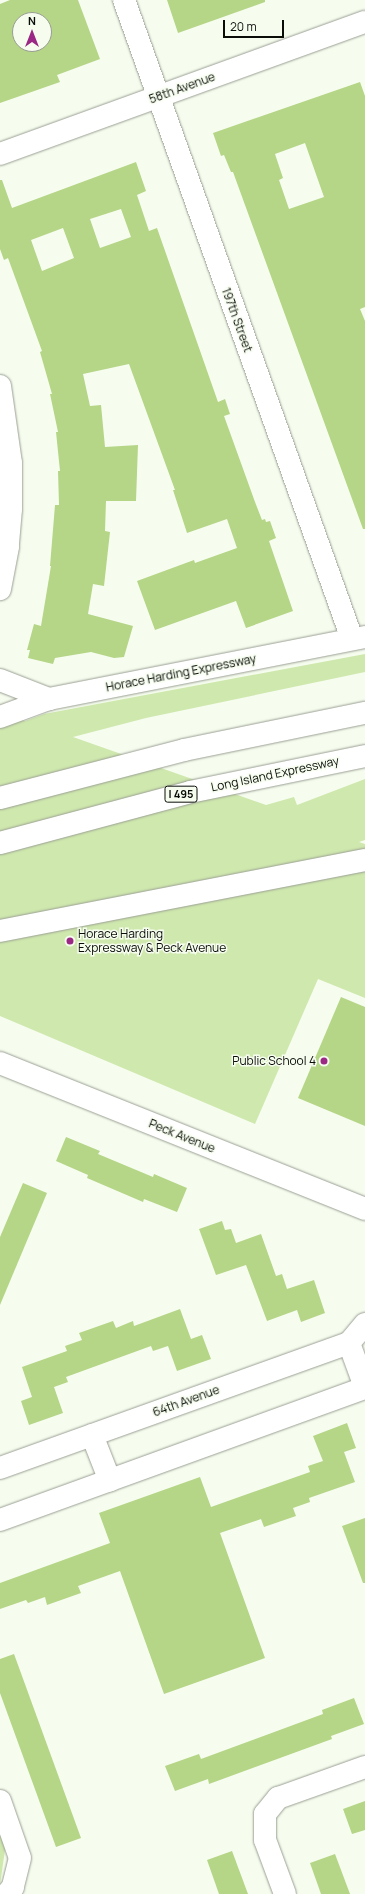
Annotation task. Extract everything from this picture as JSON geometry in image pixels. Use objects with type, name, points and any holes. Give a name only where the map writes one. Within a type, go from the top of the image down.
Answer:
[{"type":"main road","name":"197th Street","points":[[124,0],[157,96],[358,638]]},
{"type":"main road","name":"58th Avenue","points":[[0,154],[365,22]]},
{"type":"main road","points":[[0,386],[11,463],[12,508],[8,547],[0,588]]},
{"type":"main road","name":"Horace Harding Expressway","points":[[0,717],[49,699],[358,638]]},
{"type":"main road","points":[[0,680],[49,699]]},
{"type":"main road","points":[[0,798],[184,750],[365,713]]},
{"type":"main road","name":"Long Island Expressway","points":[[0,843],[183,794],[365,756]]},
{"type":"main road","points":[[0,930],[365,860]]},
{"type":"main road","name":"Peck Avenue","points":[[0,1063],[365,1210]]},
{"type":"main road","points":[[0,1520],[365,1387],[349,1343],[365,1324]]},
{"type":"main road","name":"64th Avenue","points":[[0,1468],[349,1343]]},
{"type":"main road","points":[[92,1435],[110,1481]]},
{"type":"main road","points":[[285,1894],[265,1840],[265,1814],[278,1798],[365,1767]]},
{"type":"main road","points":[[0,1801],[20,1858],[12,1887],[7,1894]]},
{"type":"green space","points":[[365,654],[365,672],[146,718],[73,737],[266,805],[294,797],[297,805],[365,779],[365,840],[359,842],[365,844],[365,998],[318,979],[255,1124],[0,1016],[0,712],[25,721],[44,714]]},
{"type":"green space","points":[[0,1828],[6,1843],[0,1885]]},
{"type":"building","points":[[10,0],[78,0],[100,59],[57,75],[60,82],[0,103],[0,4]]},
{"type":"building","points":[[167,0],[265,0],[265,2],[178,33]]},
{"type":"building","points":[[360,82],[365,96],[365,307],[360,309],[365,321],[365,529],[363,529],[233,172],[231,172],[224,155],[221,156],[213,133]],"holes":[[[305,143],[324,197],[289,209],[279,180],[283,178],[275,154]]]},
{"type":"building","points":[[136,162],[146,191],[137,195],[149,231],[157,228],[218,402],[225,399],[230,414],[224,416],[262,520],[265,519],[266,522],[270,521],[276,538],[269,541],[293,611],[246,628],[236,601],[155,630],[137,581],[194,560],[195,563],[237,548],[227,519],[187,533],[173,490],[175,490],[129,364],[83,374],[90,406],[101,405],[105,447],[138,445],[136,501],[106,501],[105,531],[110,532],[104,586],[93,584],[88,614],[133,626],[124,657],[114,658],[91,652],[55,658],[53,664],[28,658],[30,650],[27,650],[34,624],[41,626],[51,566],[55,505],[59,505],[58,471],[60,471],[56,432],[58,432],[50,394],[52,394],[40,352],[42,351],[8,258],[4,260],[0,249],[0,180],[2,180],[12,208]],"holes":[[[121,209],[131,237],[100,248],[90,219]],[[63,228],[74,258],[42,271],[31,240]]]},
{"type":"building","points":[[341,997],[365,1007],[365,1126],[298,1098]]},
{"type":"building","points":[[66,1137],[100,1151],[98,1154],[153,1177],[154,1174],[187,1188],[177,1212],[144,1199],[143,1202],[87,1178],[88,1175],[56,1161]]},
{"type":"building","points":[[23,1183],[47,1193],[0,1305],[0,1237]]},
{"type":"building","points":[[222,1221],[225,1230],[231,1229],[236,1243],[261,1234],[276,1276],[282,1274],[287,1289],[314,1280],[325,1313],[301,1322],[297,1310],[267,1321],[246,1265],[216,1275],[199,1229]]},
{"type":"building","points":[[180,1309],[191,1339],[202,1335],[211,1359],[177,1371],[168,1346],[153,1351],[151,1346],[66,1377],[68,1382],[54,1387],[63,1413],[29,1425],[21,1401],[32,1397],[22,1367],[67,1351],[65,1346],[82,1340],[79,1333],[113,1321],[116,1328],[133,1321],[134,1326]]},
{"type":"building","points":[[347,1423],[356,1448],[344,1452],[355,1482],[309,1498],[310,1502],[293,1508],[296,1516],[264,1527],[261,1519],[220,1533],[265,1658],[164,1694],[120,1571],[78,1586],[81,1593],[47,1605],[45,1597],[28,1603],[26,1600],[0,1609],[0,1583],[110,1543],[99,1513],[200,1477],[211,1507],[310,1472],[308,1466],[323,1461],[313,1436]]},
{"type":"building","points":[[365,1518],[365,1583],[363,1583],[342,1526]]},
{"type":"building","points":[[14,1654],[81,1838],[56,1847],[0,1693],[0,1659]]},
{"type":"building","points":[[354,1698],[364,1724],[331,1736],[332,1739],[209,1784],[208,1779],[175,1791],[165,1766],[199,1754],[201,1759],[323,1714],[322,1710]]},
{"type":"building","points":[[365,1801],[365,1830],[352,1834],[343,1809]]},
{"type":"building","points":[[232,1851],[248,1894],[219,1894],[207,1860]]},
{"type":"building","points":[[335,1854],[350,1894],[321,1894],[310,1863]]},
{"type":"place","name":"Horace Harding Expressway & Peck Avenue","points":[[70,941]]},
{"type":"place","name":"Public School 4","points":[[324,1061]]}]
